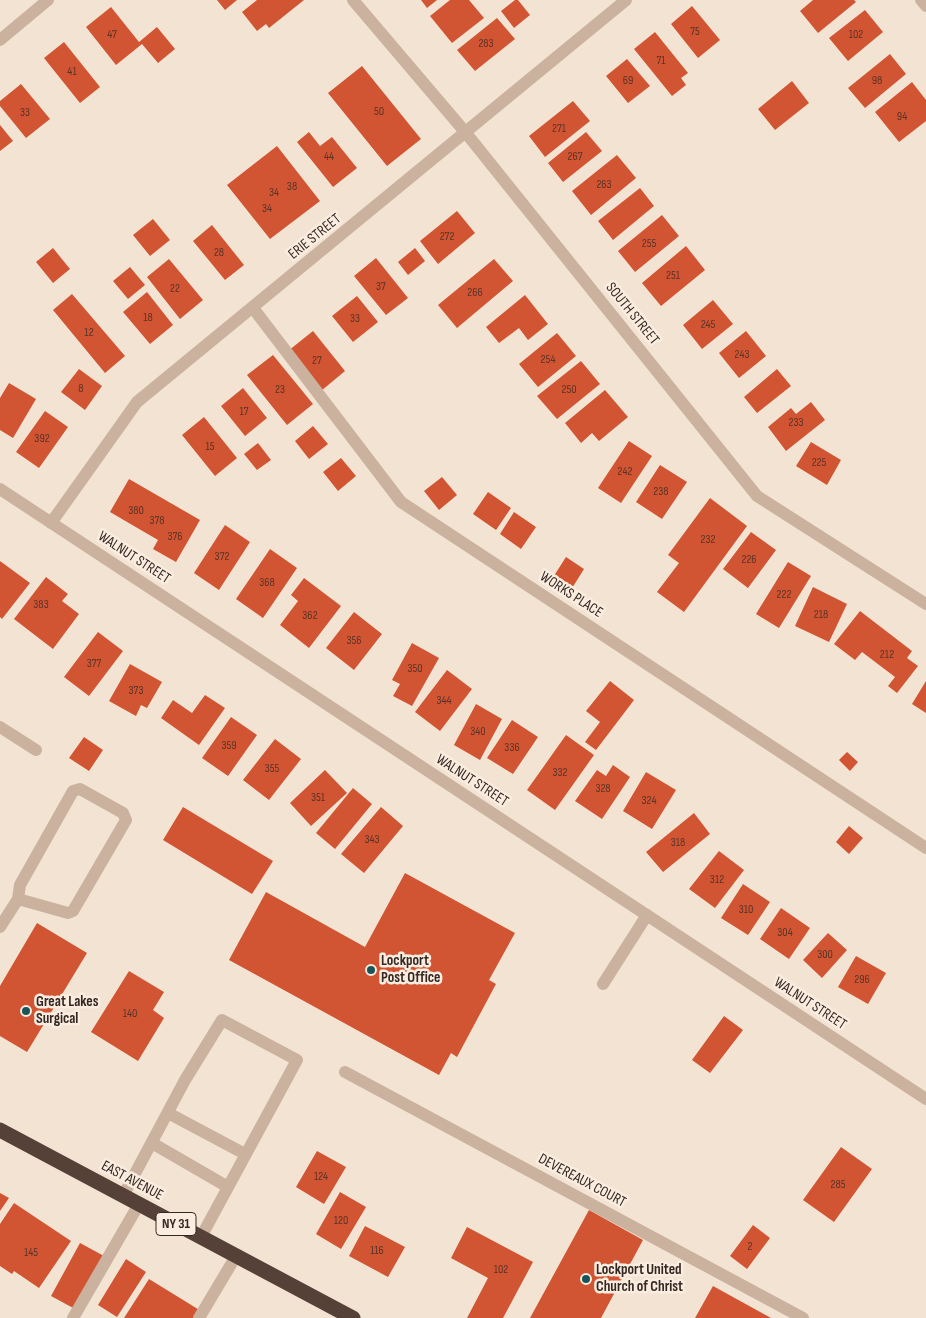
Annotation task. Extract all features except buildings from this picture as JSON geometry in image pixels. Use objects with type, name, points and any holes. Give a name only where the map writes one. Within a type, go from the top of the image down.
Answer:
[{"type":"highway","name":"EAST AVENUE","points":[[0,1130],[353,1318]]},
{"type":"street","points":[[0,40],[48,0]]},
{"type":"street","name":"SOUTH STREET","points":[[353,0],[466,133],[757,496],[926,604]]},
{"type":"street","name":"ERIE STREET","points":[[51,523],[137,402],[626,0]]},
{"type":"street","points":[[922,0],[926,6]]},
{"type":"street","name":"WORKS PLACE","points":[[253,308],[401,502],[926,848]]},
{"type":"street","name":"WALNUT STREET","points":[[0,489],[926,1099]]},
{"type":"street","points":[[0,726],[36,750]]},
{"type":"street","points":[[0,928],[18,899],[20,885],[73,791],[80,789],[123,813],[126,820],[73,911],[68,913],[18,899]]},
{"type":"street","points":[[603,984],[647,915]]},
{"type":"street","points":[[123,1196],[222,1020],[297,1060],[201,1237]]},
{"type":"street","name":"DEVEREAUX COURT","points":[[345,1072],[803,1318]]},
{"type":"street","points":[[168,1113],[246,1154]]},
{"type":"street","points":[[152,1143],[228,1187]]},
{"type":"street","points":[[73,1318],[139,1204]]},
{"type":"street","points":[[199,1318],[236,1256]]},
{"type":"place","name":"Lockport Post Office","points":[[371,970]]},
{"type":"place","name":"Great Lakes Surgical","points":[[26,1011]]},
{"type":"place","name":"Lockport United Church of Christ","points":[[586,1279]]}]
